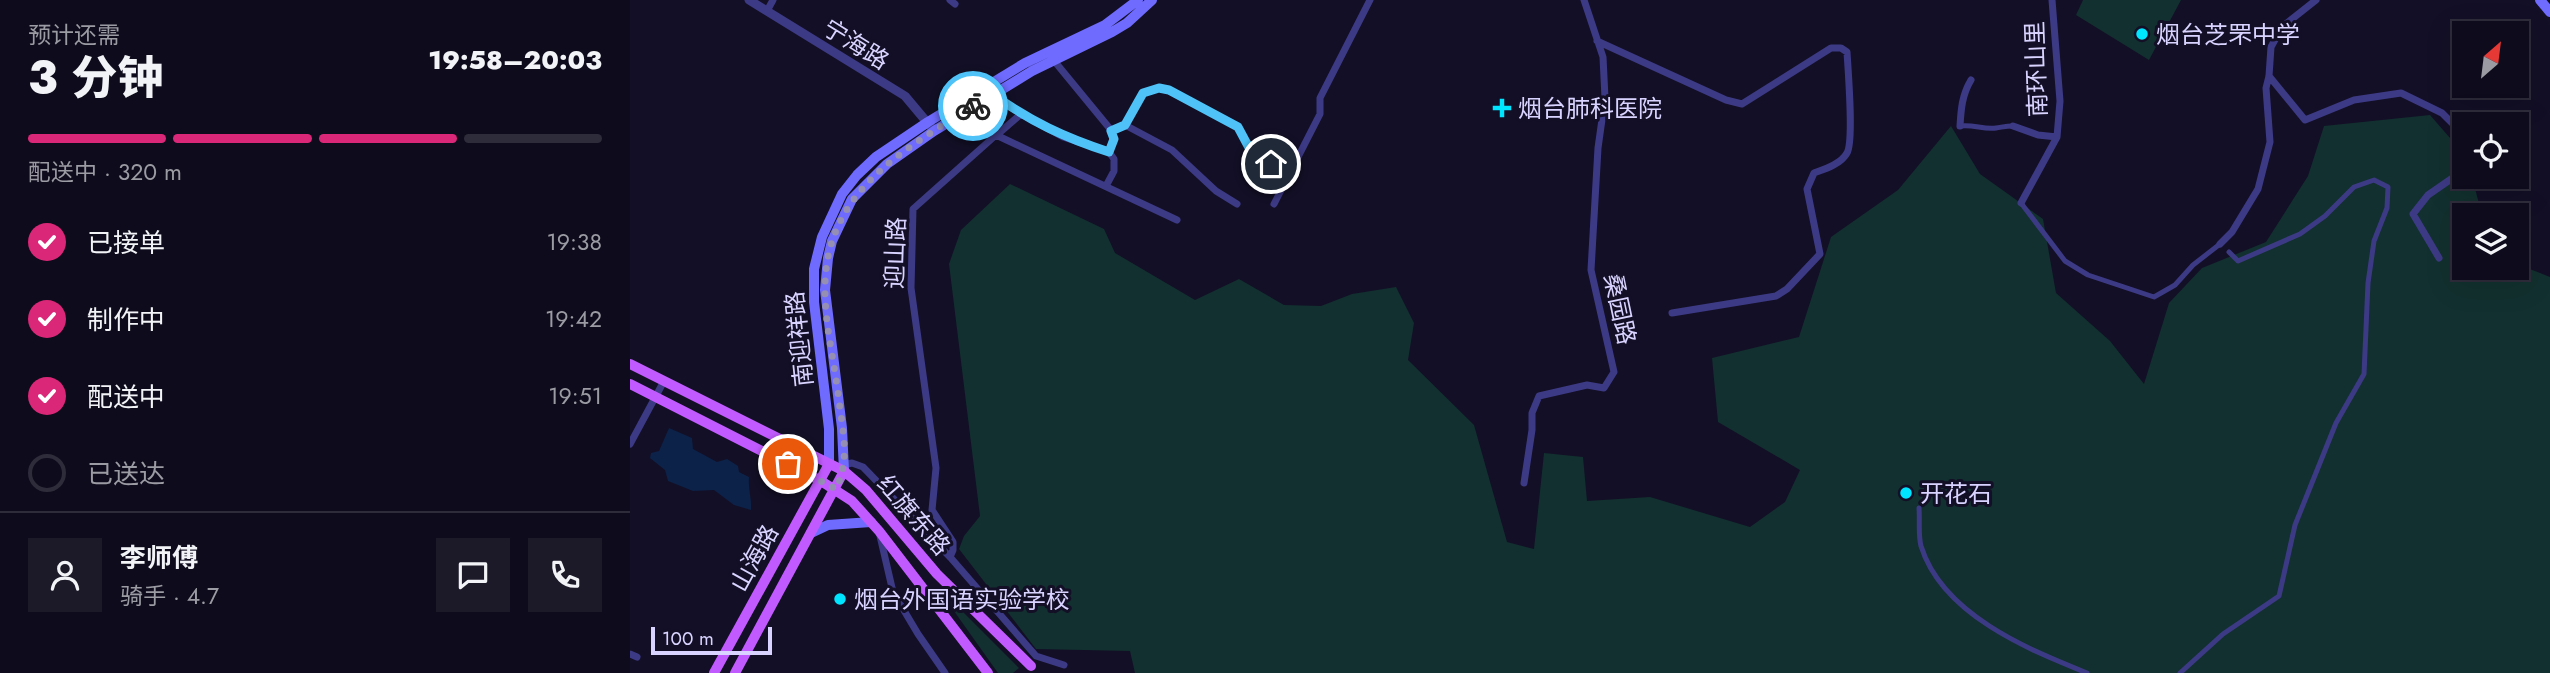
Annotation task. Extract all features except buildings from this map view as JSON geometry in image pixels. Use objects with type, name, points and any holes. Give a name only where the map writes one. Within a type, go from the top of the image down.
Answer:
[{"type":"main road","name":"南迎祥路","points":[[844,471],[842,428],[825,289],[830,250],[840,220],[852,199],[867,182],[931,127],[1119,17],[1138,0]]},
{"type":"main road","name":"南迎祥路","points":[[829,464],[829,429],[814,302],[814,269],[822,237],[842,194],[876,157],[992,94],[1049,56],[1112,32],[1127,23],[1152,0]]},
{"type":"main road","points":[[2540,0],[2550,12]]},
{"type":"main road","name":"红旗东路","points":[[630,363],[844,471],[866,490],[937,574],[1031,666]]},
{"type":"main road","points":[[630,384],[821,481]]},
{"type":"main road","name":"山海路","points":[[714,673],[829,464]]},
{"type":"main road","name":"山海路","points":[[734,673],[844,471]]},
{"type":"main road","name":"红旗东路","points":[[821,481],[852,501],[879,531],[988,673]]},
{"type":"main road","points":[[811,533],[828,525],[871,522]]},
{"type":"street","name":"宁海路","points":[[749,0],[905,96],[931,127]]},
{"type":"street","points":[[767,11],[773,0]]},
{"type":"street","points":[[1274,204],[1321,114],[1320,98],[1370,0]]},
{"type":"street","name":"桑园路","points":[[1524,483],[1532,413],[1539,396],[1587,385],[1604,388],[1614,372],[1591,270],[1598,148],[1605,98],[1603,57],[1584,0]]},
{"type":"street","name":"南环山里","points":[[2052,0],[2060,101],[2057,137]]},
{"type":"street","points":[[1971,80],[1962,101],[1961,126],[1994,129],[2005,125],[2038,135],[2057,137],[2021,203],[2064,261],[2088,275],[2154,297],[2175,285],[2193,265],[2232,232],[2258,189],[2270,142],[2266,88],[2271,47],[2282,27],[2316,0]]},
{"type":"street","points":[[1597,41],[1726,100],[1742,104],[1831,48],[1841,48],[1847,52],[1850,138],[1848,153],[1837,163],[1814,173],[1807,189],[1820,254],[1787,289],[1776,296],[1672,313]]},
{"type":"street","points":[[1049,56],[1111,131],[1114,139],[1109,152]]},
{"type":"street","points":[[2269,76],[2305,121],[2354,100],[2401,93],[2442,113],[2452,123]]},
{"type":"street","points":[[1111,131],[1125,125],[1143,93],[1159,88],[1169,90],[1238,127],[1253,155],[1289,173]]},
{"type":"street","points":[[992,94],[1063,137],[1109,152],[1114,159],[1114,171],[1106,186]]},
{"type":"street","points":[[999,133],[1021,114]]},
{"type":"street","points":[[1125,125],[1172,150],[1216,191],[1237,204]]},
{"type":"street","name":"迎山路","points":[[950,557],[953,542],[932,510],[936,468],[911,288],[913,209],[996,135],[1177,220]]},
{"type":"street","points":[[2440,258],[2413,214],[2428,195],[2452,178]]},
{"type":"street","points":[[2180,673],[2223,634],[2279,596],[2295,525],[2336,422],[2364,374],[2368,283],[2374,241],[2388,208],[2388,187],[2374,180],[2354,187],[2325,216],[2300,234],[2238,261],[2229,252]]},
{"type":"street","points":[[630,444],[664,381]]},
{"type":"street","points":[[844,471],[847,464],[863,467],[950,557],[1036,656],[1064,665]]},
{"type":"street","points":[[1919,508],[1920,544],[1935,576],[1962,608],[2039,654],[2087,673]]},
{"type":"street","points":[[879,531],[893,592],[945,673]]},
{"type":"green space","name":"烟台芝罘中学","points":[[2083,0],[2181,0],[2149,60],[2076,15]]},
{"type":"green space","points":[[2430,115],[2452,140],[2452,189],[2475,189],[2479,203],[2452,203],[2452,280],[2529,280],[2529,269],[2550,277],[2550,673],[1135,673],[1130,651],[1036,649],[959,549],[964,536],[980,516],[949,264],[961,230],[1010,184],[1104,229],[1115,253],[1195,300],[1239,279],[1284,305],[1321,306],[1352,294],[1396,287],[1414,323],[1408,360],[1474,425],[1507,542],[1534,549],[1544,453],[1583,457],[1587,501],[1650,497],[1750,527],[1785,502],[1800,470],[1718,422],[1712,358],[1799,337],[1831,237],[1898,190],[1951,126],[1980,174],[2043,219],[2056,293],[2110,341],[2144,384],[2169,303],[2202,268],[2266,242],[2308,176],[2324,126]]},
{"type":"green space","points":[[952,601],[1019,668],[1013,673],[998,673],[949,604],[948,602]]},
{"type":"water","points":[[669,428],[692,438],[693,449],[717,462],[727,459],[738,466],[739,472],[749,477],[751,510],[734,505],[714,490],[693,491],[668,481],[665,470],[650,458],[651,453],[659,451]]},
{"type":"way so far","points":[[788,464],[836,489],[844,471],[838,386],[825,289],[828,258],[840,220],[852,199],[887,164],[973,106]]},
{"type":"place","name":"烟台芝罘中学","points":[[2142,34]]},
{"type":"place","name":"烟台肺科医院","points":[[1502,108]]},
{"type":"place","name":"开花石","points":[[1906,493]]},
{"type":"place","name":"烟台外国语实验学校","points":[[840,599]]},
{"type":"route","points":[[973,106],[992,94],[1063,137],[1109,152],[1114,139],[1111,131],[1125,125],[1143,93],[1159,88],[1169,90],[1238,127],[1253,155],[1271,164]]}]
